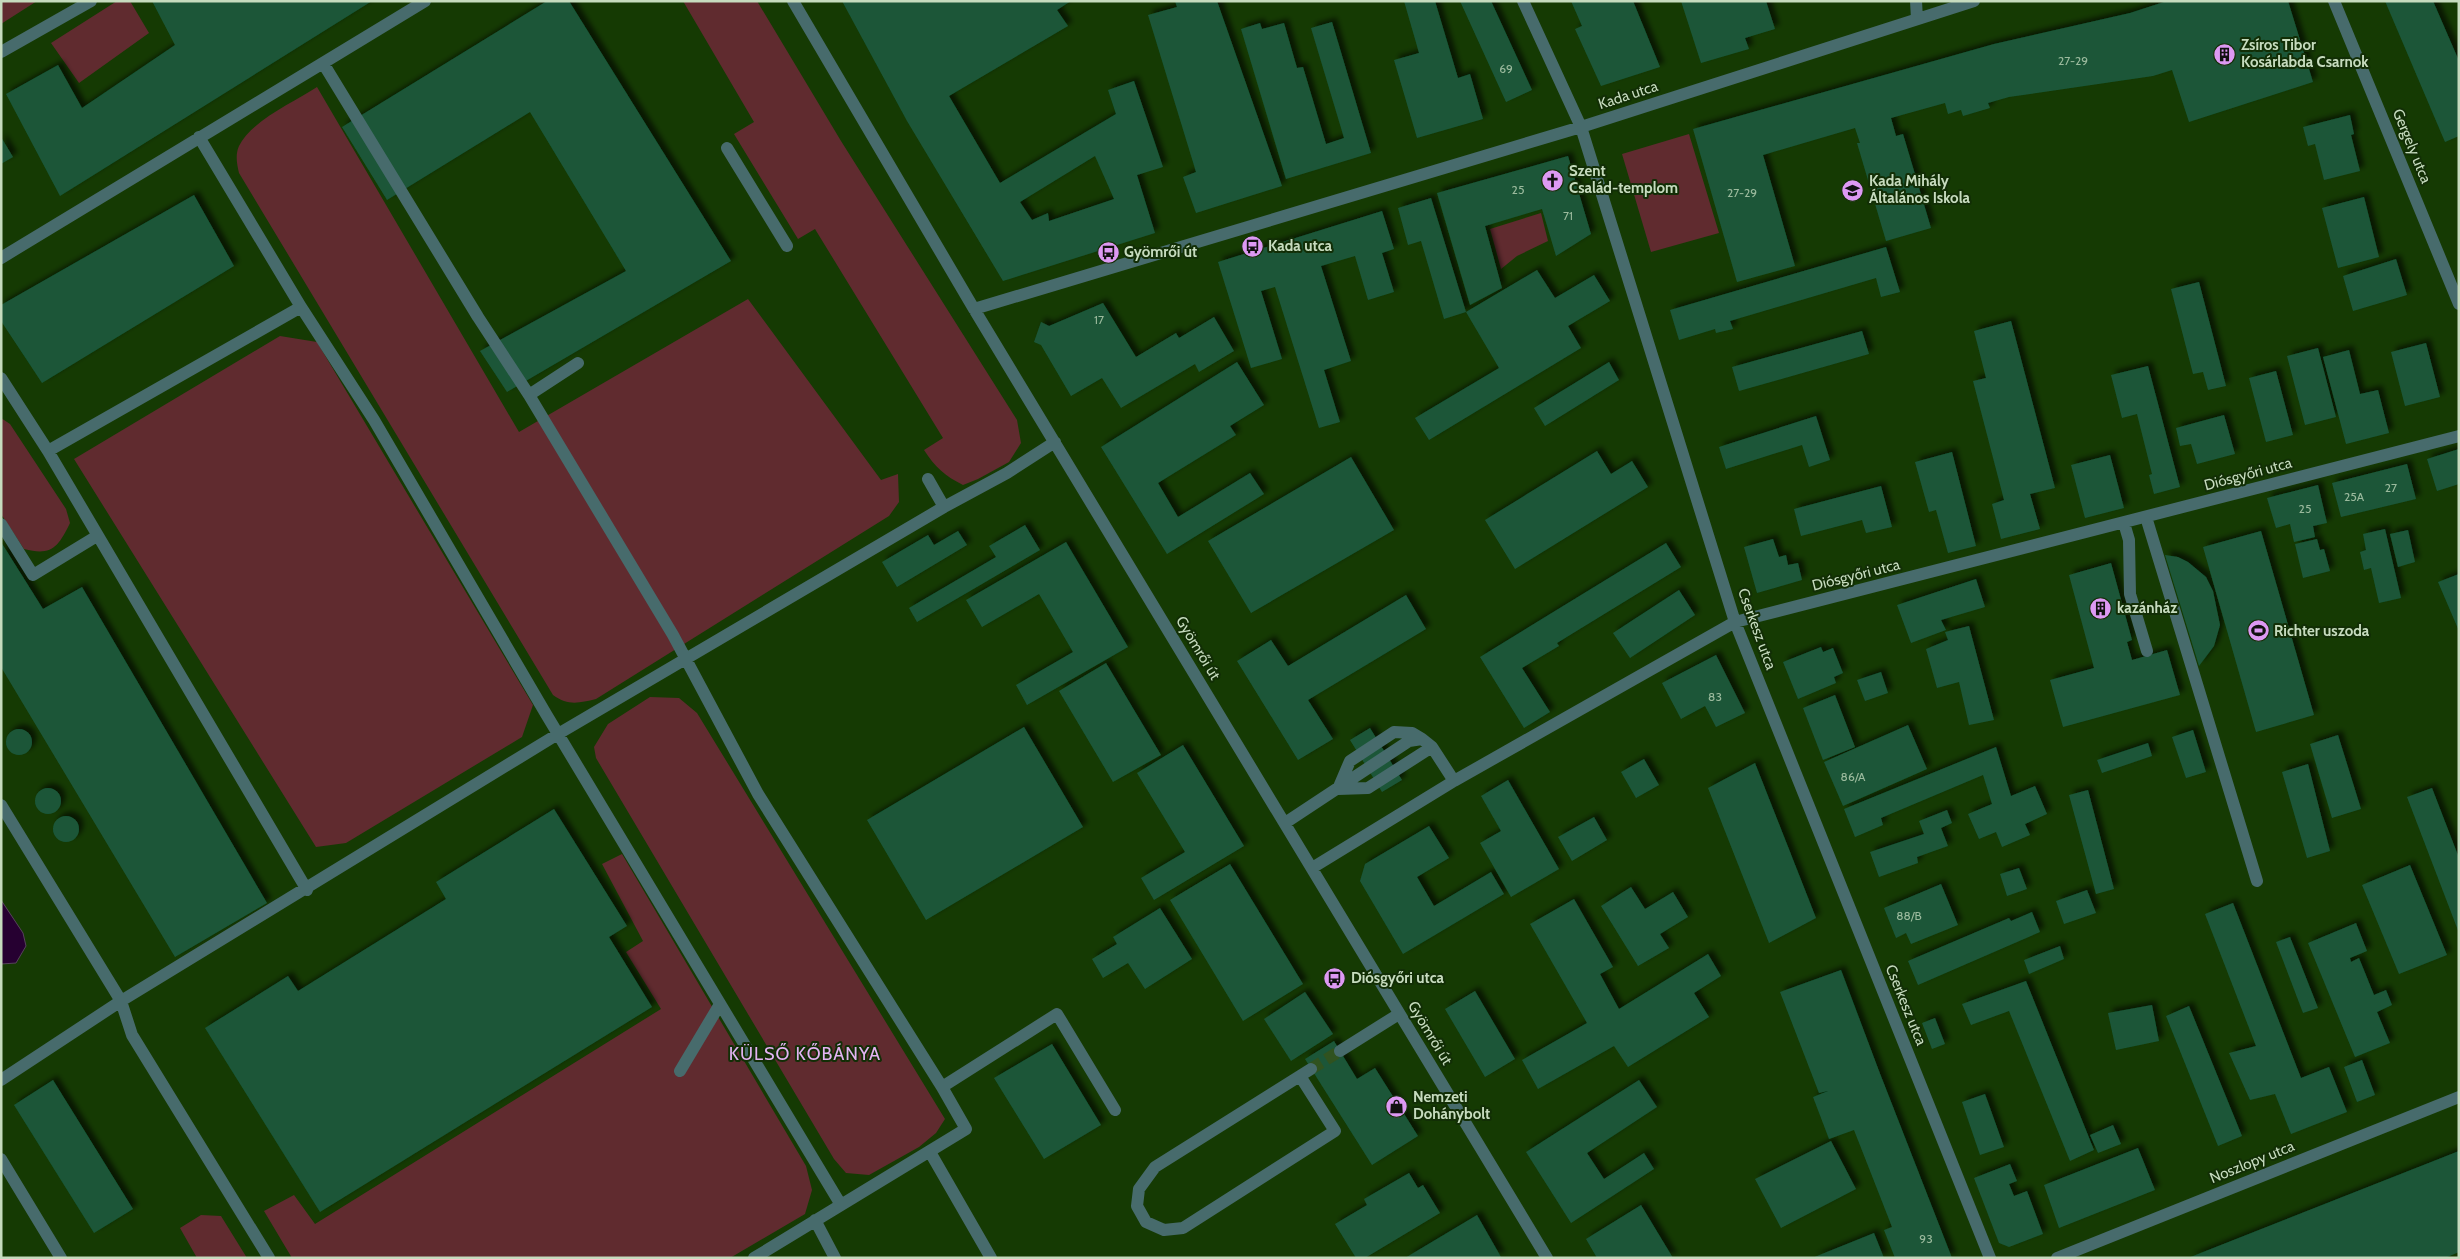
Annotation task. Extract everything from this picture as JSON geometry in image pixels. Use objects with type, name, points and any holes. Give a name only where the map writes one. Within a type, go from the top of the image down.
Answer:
[{"type":"street","points":[[1,52],[91,1]]},
{"type":"street","points":[[1,258],[425,1]]},
{"type":"street","name":"Gyömrői út","points":[[793,1],[974,308],[1547,1258]]},
{"type":"street","name":"Cserkesz utca","points":[[1523,1],[1580,127],[1735,622],[1990,1258]]},
{"type":"street","points":[[1916,1],[1917,19]]},
{"type":"street","name":"Kada utca","points":[[974,308],[1580,127],[1974,1]]},
{"type":"street","name":"Gergely utca","points":[[2334,1],[2459,304]]},
{"type":"street","points":[[323,63],[478,317],[529,395],[686,659],[758,794],[942,1087],[966,1129],[754,1258]]},
{"type":"street","points":[[199,137],[301,307],[374,420],[558,734],[841,1205]]},
{"type":"street","points":[[727,148],[787,246]]},
{"type":"street","points":[[48,451],[301,307]]},
{"type":"street","points":[[529,395],[578,364]]},
{"type":"street","points":[[2,380],[48,451],[96,536],[307,890]]},
{"type":"street","name":"Diósgyőri utca","points":[[1312,868],[1454,781],[1735,622],[2459,436]]},
{"type":"street","points":[[1,1080],[121,1002],[307,890],[558,734],[944,507],[1007,473],[1055,442]]},
{"type":"street","points":[[928,479],[944,507]]},
{"type":"street","points":[[2146,517],[2257,881]]},
{"type":"street","points":[[2124,523],[2129,540],[2130,594],[2147,651]]},
{"type":"street","points":[[1,524],[33,575],[96,536]]},
{"type":"street","points":[[1338,790],[1350,761],[1394,732],[1412,734],[1427,743],[1454,781]]},
{"type":"street","points":[[1285,823],[1338,790],[1368,788],[1427,743]]},
{"type":"street","points":[[1,805],[121,1002],[132,1035],[269,1258]]},
{"type":"street","points":[[680,1070],[720,1004]]},
{"type":"street","points":[[942,1087],[1057,1014],[1115,1110]]},
{"type":"street","points":[[1340,1051],[1399,1014]]},
{"type":"street","points":[[1300,1076],[1335,1131],[1183,1228],[1164,1230],[1146,1222],[1137,1206],[1139,1189],[1155,1167],[1311,1069]]},
{"type":"street","name":"Noszlopy utca","points":[[2057,1258],[2459,1097]]},
{"type":"street","points":[[930,1152],[991,1258]]},
{"type":"street","points":[[1,1159],[61,1258]]},
{"type":"street","points":[[815,1220],[835,1258]]},
{"type":"shaded area","points":[[1,1],[37,1],[1,24]]},
{"type":"shaded area","points":[[117,1],[130,1],[149,33],[79,83],[51,43]]},
{"type":"shaded area","points":[[683,1],[757,1],[841,141],[1017,420],[1021,443],[1009,462],[963,485],[941,471],[928,456],[924,450],[943,438],[815,229],[798,239],[734,134],[754,122]]},
{"type":"shaded area","points":[[317,87],[519,432],[748,299],[881,480],[898,474],[899,502],[889,516],[596,699],[574,703],[564,701],[553,695],[239,173],[237,153],[239,146],[253,128]]},
{"type":"shaded area","points":[[1689,134],[1719,233],[1651,252],[1622,154]]},
{"type":"shaded area","points":[[1541,213],[1548,241],[1517,256],[1501,269],[1490,229]]},
{"type":"shaded area","points":[[280,336],[317,342],[533,705],[522,737],[346,843],[316,847],[74,459]]},
{"type":"shaded area","points":[[1,418],[10,424],[66,509],[70,523],[62,539],[53,548],[41,551],[24,549],[1,514]]},
{"type":"shaded area","points":[[650,697],[679,698],[697,713],[945,1119],[936,1133],[919,1147],[869,1175],[846,1173],[834,1159],[596,758],[594,747],[608,724]]},
{"type":"shaded area","points":[[622,854],[806,1166],[812,1190],[805,1214],[730,1258],[292,1258],[264,1211],[294,1195],[315,1224],[661,1009],[626,952],[643,941],[602,864]]},
{"type":"shaded area","points":[[1,900],[23,933],[26,946],[16,963],[1,964]]},
{"type":"shaded area","points":[[201,1215],[221,1216],[247,1258],[197,1258],[180,1228]]},
{"type":"building","points":[[152,1],[372,1],[60,196],[6,94],[58,65],[82,108],[175,45]]},
{"type":"building","points":[[547,1],[569,1],[731,261],[507,392],[480,351],[626,271],[530,112],[387,200],[342,127]]},
{"type":"building","points":[[842,1],[1071,1],[1057,10],[1068,26],[949,96],[1000,183],[1116,114],[1108,90],[1134,81],[1163,167],[1137,175],[1155,233],[1003,281],[907,121]],"holes":[[[1095,156],[1114,199],[1049,221],[1048,213],[1032,220],[1020,202]]]},
{"type":"building","points":[[1175,1],[1217,1],[1282,186],[1196,213],[1183,177],[1196,172],[1148,15],[1177,7]]},
{"type":"building","points":[[1404,1],[1435,1],[1458,78],[1470,74],[1483,119],[1417,138],[1394,60],[1419,53]]},
{"type":"building","points":[[1460,1],[1491,1],[1532,90],[1506,102]]},
{"type":"building","points":[[1571,1],[1633,1],[1660,67],[1601,86],[1575,29],[1582,26]]},
{"type":"building","points":[[1681,1],[1766,1],[1775,29],[1745,38],[1749,49],[1701,63]]},
{"type":"building","points":[[2167,1],[2288,1],[2313,82],[2189,122],[2172,70],[2153,76],[2009,97],[1988,103],[1990,108],[1963,116],[1961,110],[1948,114],[1945,103],[1891,118],[1896,136],[1903,134],[1931,228],[1886,241],[1857,143],[1860,143],[1855,128],[1763,155],[1795,266],[1737,282],[1693,129],[1994,44],[2130,13]]},
{"type":"building","points":[[2385,1],[2433,1],[2459,61],[2459,136],[2445,142]]},
{"type":"building","points":[[1332,22],[1371,153],[1286,179],[1241,29],[1260,23],[1262,29],[1284,23],[1297,68],[1303,67],[1326,144],[1344,138],[1311,28]]},
{"type":"building","points":[[2350,115],[2354,134],[2351,135],[2360,171],[2324,180],[2315,144],[2308,146],[2303,127]]},
{"type":"building","points":[[1,137],[13,157],[1,164]]},
{"type":"building","points":[[1568,156],[1591,234],[1556,256],[1542,209],[1485,226],[1502,288],[1470,305],[1437,193]]},
{"type":"building","points":[[194,195],[234,266],[42,383],[1,321],[1,305]]},
{"type":"building","points":[[2364,197],[2379,257],[2338,268],[2322,208]]},
{"type":"building","points":[[1431,198],[1466,312],[1444,319],[1421,241],[1408,245],[1398,208]]},
{"type":"building","points":[[1382,211],[1394,249],[1382,253],[1394,292],[1368,300],[1355,256],[1321,266],[1351,361],[1324,370],[1340,422],[1319,428],[1275,287],[1261,291],[1282,359],[1251,368],[1218,262]]},
{"type":"building","points":[[1886,247],[1900,292],[1881,297],[1876,278],[1730,321],[1733,329],[1716,333],[1715,329],[1679,340],[1670,310]]},
{"type":"building","points":[[2396,259],[2407,295],[2353,311],[2343,276]]},
{"type":"building","points":[[1537,270],[1555,298],[1594,275],[1610,301],[1568,326],[1581,348],[1429,440],[1415,418],[1499,368],[1466,312]]},
{"type":"building","points":[[2199,282],[2226,386],[2208,390],[2203,372],[2193,374],[2171,289]]},
{"type":"building","points":[[1103,303],[1136,357],[1176,333],[1179,338],[1214,317],[1234,351],[1199,372],[1195,364],[1121,408],[1102,378],[1071,396],[1041,345],[1034,342],[1041,322],[1049,326]]},
{"type":"building","points":[[2011,321],[2055,488],[2030,494],[2040,529],[2001,539],[1992,504],[2004,500],[1973,381],[1986,378],[1974,331]]},
{"type":"building","points":[[1862,331],[1869,354],[1739,391],[1732,367]]},
{"type":"building","points":[[2426,343],[2440,397],[2405,406],[2391,352]]},
{"type":"building","points":[[2318,348],[2336,417],[2305,425],[2287,356]]},
{"type":"building","points":[[2349,350],[2360,394],[2378,390],[2389,433],[2346,444],[2323,357]]},
{"type":"building","points":[[1237,362],[1264,405],[1230,426],[1236,435],[1158,483],[1178,517],[1250,473],[1264,494],[1167,554],[1101,447]]},
{"type":"building","points":[[1609,362],[1619,380],[1545,426],[1534,408]]},
{"type":"building","points":[[2148,366],[2180,487],[2154,494],[2149,475],[2152,474],[2137,414],[2122,418],[2111,375]]},
{"type":"building","points":[[2276,371],[2293,435],[2266,442],[2249,378]]},
{"type":"building","points":[[2224,415],[2235,454],[2197,464],[2191,444],[2180,446],[2176,428]]},
{"type":"building","points":[[1816,416],[1830,460],[1809,467],[1802,445],[1726,469],[1719,447]]},
{"type":"building","points":[[2459,449],[2459,484],[2437,491],[2427,459]]},
{"type":"building","points":[[1597,451],[1611,474],[1632,461],[1648,487],[1515,569],[1485,520]]},
{"type":"building","points":[[1952,452],[1976,546],[1948,553],[1936,510],[1929,512],[1915,462]]},
{"type":"building","points":[[2110,455],[2124,508],[2085,518],[2071,465]]},
{"type":"building","points":[[1351,457],[1394,530],[1251,613],[1208,541]]},
{"type":"building","points":[[2407,464],[2416,499],[2341,517],[2332,483]]},
{"type":"building","points":[[2318,485],[2327,523],[2313,526],[2315,537],[2294,542],[2290,524],[2276,528],[2267,498]]},
{"type":"building","points":[[1881,486],[1892,527],[1866,533],[1862,520],[1801,536],[1794,509]]},
{"type":"building","points":[[1025,525],[1040,550],[917,622],[909,608],[996,557],[989,546]]},
{"type":"building","points":[[2385,529],[2401,598],[2379,603],[2371,568],[2364,570],[2360,552],[2366,550],[2363,534]]},
{"type":"building","points":[[2408,530],[2415,562],[2398,567],[2390,534]]},
{"type":"building","points":[[958,531],[967,545],[897,587],[882,562],[928,535],[934,545]]},
{"type":"building","name":"Richter uszoda","points":[[2261,531],[2314,715],[2256,732],[2203,547]]},
{"type":"building","points":[[1773,539],[1779,557],[1786,555],[1788,565],[1798,563],[1802,580],[1757,593],[1744,547]]},
{"type":"building","points":[[2317,539],[2320,550],[2324,549],[2330,571],[2303,578],[2295,544]]},
{"type":"building","points":[[1,542],[43,609],[82,587],[267,903],[175,957],[1,667]]},
{"type":"building","points":[[1066,542],[1128,647],[1027,705],[1016,685],[1073,652],[1039,594],[982,627],[966,600]]},
{"type":"building","points":[[1666,543],[1681,567],[1557,643],[1559,646],[1522,668],[1550,712],[1524,728],[1480,657]]},
{"type":"building","points":[[2165,555],[2178,557],[2188,562],[2206,577],[2213,591],[2220,625],[2214,646],[2199,666]]},
{"type":"building","points":[[2111,563],[2132,640],[2127,642],[2132,660],[2167,650],[2180,695],[2063,727],[2050,680],[2094,668],[2069,575]]},
{"type":"building","points":[[2459,574],[2459,631],[2438,582]]},
{"type":"building","points":[[1976,579],[1985,607],[1941,620],[1946,630],[1911,643],[1897,605]]},
{"type":"building","points":[[1679,590],[1695,615],[1630,658],[1613,633]]},
{"type":"building","points":[[1406,595],[1426,629],[1308,700],[1333,739],[1298,760],[1237,661],[1271,640],[1288,666]]},
{"type":"building","points":[[1969,626],[1994,720],[1969,725],[1959,682],[1937,688],[1926,649],[1948,640],[1945,632]]},
{"type":"building","points":[[1821,647],[1823,652],[1833,648],[1843,673],[1834,677],[1836,683],[1798,699],[1783,662]]},
{"type":"building","points":[[1716,655],[1745,713],[1716,727],[1705,706],[1681,719],[1662,683]]},
{"type":"building","points":[[1106,663],[1161,755],[1113,782],[1059,691]]},
{"type":"building","points":[[1881,672],[1888,693],[1865,701],[1857,680]]},
{"type":"building","points":[[1835,695],[1855,747],[1823,760],[1803,708]]},
{"type":"building","points":[[1908,725],[1927,769],[1843,806],[1824,762]]},
{"type":"building","points":[[1024,727],[1083,827],[926,920],[867,820]]},
{"type":"building","points":[[1370,728],[1402,780],[1382,792],[1350,740]]},
{"type":"building","points":[[19,729],[28,733],[32,742],[28,751],[19,755],[10,751],[6,742],[10,733]]},
{"type":"building","points":[[2193,730],[2206,772],[2186,778],[2172,737]]},
{"type":"building","points":[[2338,735],[2361,809],[2332,818],[2310,744]]},
{"type":"building","points":[[2148,743],[2152,756],[2102,773],[2097,760]]},
{"type":"building","points":[[1183,745],[1244,846],[1154,900],[1141,878],[1185,852],[1137,773]]},
{"type":"building","points":[[1996,747],[2011,796],[2035,786],[2047,814],[2025,824],[2030,835],[2002,847],[1996,832],[1979,839],[1968,814],[1992,804],[1983,775],[1881,818],[1883,825],[1855,837],[1844,809]]},
{"type":"building","points":[[1644,759],[1659,785],[1636,798],[1621,772]]},
{"type":"building","points":[[1755,763],[1816,918],[1769,943],[1708,788]]},
{"type":"building","points":[[2308,764],[2330,851],[2307,858],[2282,772]]},
{"type":"building","points":[[1508,780],[1559,869],[1511,897],[1480,843],[1501,831],[1481,796]]},
{"type":"building","points":[[48,788],[57,792],[61,801],[57,810],[48,814],[39,810],[35,801],[39,792]]},
{"type":"building","points":[[2432,788],[2459,858],[2459,933],[2407,797]]},
{"type":"building","points":[[2088,790],[2114,889],[2096,894],[2069,795]]},
{"type":"building","points":[[554,809],[627,926],[609,937],[652,1007],[320,1212],[205,1028],[288,976],[298,991],[446,899],[436,882]]},
{"type":"building","points":[[1947,810],[1952,823],[1941,828],[1948,846],[1917,857],[1918,863],[1879,877],[1870,852],[1924,834],[1919,821]]},
{"type":"building","points":[[66,816],[75,820],[79,829],[75,838],[66,842],[57,838],[53,829],[57,820]]},
{"type":"building","points":[[1594,817],[1607,840],[1572,861],[1558,837]]},
{"type":"building","points":[[1429,826],[1449,858],[1417,877],[1434,906],[1491,872],[1504,894],[1403,954],[1360,881],[1365,864]]},
{"type":"building","points":[[1230,864],[1303,984],[1243,1021],[1170,900]]},
{"type":"building","points":[[2410,865],[2447,955],[2399,974],[2362,885]]},
{"type":"building","points":[[2019,868],[2027,889],[2007,896],[2000,874]]},
{"type":"building","points":[[1941,884],[1958,925],[1911,944],[1906,933],[1896,938],[1884,908]]},
{"type":"building","points":[[1631,887],[1645,909],[1673,892],[1688,917],[1660,934],[1669,948],[1638,966],[1601,906]]},
{"type":"building","points":[[2087,890],[2096,913],[2064,924],[2056,901]]},
{"type":"building","points":[[1574,899],[1613,967],[1600,974],[1619,1009],[1708,954],[1721,976],[1694,993],[1709,1017],[1628,1067],[1614,1046],[1538,1089],[1522,1060],[1587,1023],[1530,924]]},
{"type":"building","points":[[2233,903],[2301,1078],[2329,1067],[2347,1112],[2291,1134],[2275,1094],[2250,1100],[2229,1053],[2256,1046],[2205,914]]},
{"type":"building","points":[[1160,908],[1192,959],[1145,989],[1128,963],[1103,978],[1092,959],[1117,944],[1113,937]]},
{"type":"building","points":[[2032,912],[2040,932],[1918,985],[1908,961],[2009,918],[2011,921]]},
{"type":"building","points":[[2356,923],[2367,951],[2350,958],[2351,962],[2359,958],[2374,995],[2386,990],[2392,1005],[2377,1012],[2390,1043],[2355,1057],[2308,943]]},
{"type":"building","points":[[2290,937],[2318,1008],[2303,1013],[2276,942]]},
{"type":"building","points":[[2060,946],[2064,959],[2029,974],[2024,960]]},
{"type":"building","points":[[1841,970],[1952,1258],[1895,1258],[1884,1230],[1892,1227],[1854,1130],[1829,1139],[1813,1097],[1828,1091],[1819,1093],[1780,992]]},
{"type":"building","points":[[2026,981],[2094,1150],[2070,1161],[2009,1011],[1971,1025],[1962,1004]]},
{"type":"building","points":[[1475,991],[1515,1059],[1485,1077],[1445,1009]]},
{"type":"building","points":[[1305,992],[1333,1034],[1291,1061],[1264,1019]]},
{"type":"building","points":[[2152,1005],[2159,1041],[2116,1050],[2108,1013]]},
{"type":"building","points":[[2189,1006],[2242,1136],[2218,1146],[2166,1016]]},
{"type":"building","points":[[1935,1018],[1945,1044],[1932,1049],[1922,1023]]},
{"type":"building","points":[[1334,1041],[1357,1079],[1375,1068],[1418,1136],[1372,1165],[1305,1059]]},
{"type":"building","points":[[1052,1044],[1101,1125],[1044,1159],[994,1078]]},
{"type":"building","points":[[2362,1060],[2375,1095],[2357,1102],[2344,1067]]},
{"type":"building","points":[[53,1080],[133,1209],[94,1233],[14,1105]]},
{"type":"building","points":[[1639,1080],[1657,1107],[1587,1153],[1604,1179],[1644,1153],[1654,1169],[1571,1223],[1526,1152]]},
{"type":"building","points":[[1985,1094],[2004,1147],[1980,1155],[1962,1102]]},
{"type":"building","points":[[2113,1125],[2121,1144],[2098,1153],[2090,1135]]},
{"type":"building","points":[[1831,1141],[1856,1189],[1781,1228],[1755,1179]]},
{"type":"building","points":[[2138,1148],[2155,1190],[2059,1228],[2044,1185]]},
{"type":"building","points":[[2459,1151],[2459,1252],[2445,1258],[2188,1258]]},
{"type":"building","points":[[2010,1164],[2017,1181],[2009,1184],[2014,1196],[2027,1191],[2043,1234],[2009,1247],[1999,1243],[1974,1178]]},
{"type":"building","points":[[1409,1173],[1418,1188],[1423,1185],[1440,1213],[1365,1258],[1356,1258],[1335,1224],[1367,1205],[1364,1199]]},
{"type":"building","points":[[1641,1205],[1673,1258],[1597,1258],[1586,1239]]},
{"type":"building","points":[[1477,1215],[1501,1257],[1405,1258]]},
{"type":"building","points":[[1874,1233],[1884,1258],[1812,1258]]},
{"type":"tunnel","points":[[1311,1069],[1340,1051]]},
{"type":"place","name":"Zsíros Tibor Kosárlabda Csarnok","points":[[2225,54]]},
{"type":"place","name":"Szent Család-templom","points":[[1553,180]]},
{"type":"place","name":"Kada Mihály Általános Iskola","points":[[1853,190]]},
{"type":"place","name":"Kada utca","points":[[1252,246]]},
{"type":"place","name":"Gyömrői út","points":[[1108,252]]},
{"type":"place","name":"kazánház","points":[[2101,608]]},
{"type":"place","name":"Richter uszoda","points":[[2258,631]]},
{"type":"place","name":"Diósgyőri utca","points":[[1335,978]]},
{"type":"place","name":"Nemzeti Dohánybolt","points":[[1397,1106]]},
{"type":"district","name":"KÜLSŐ KŐBÁNYA","points":[[805,1054]]}]
